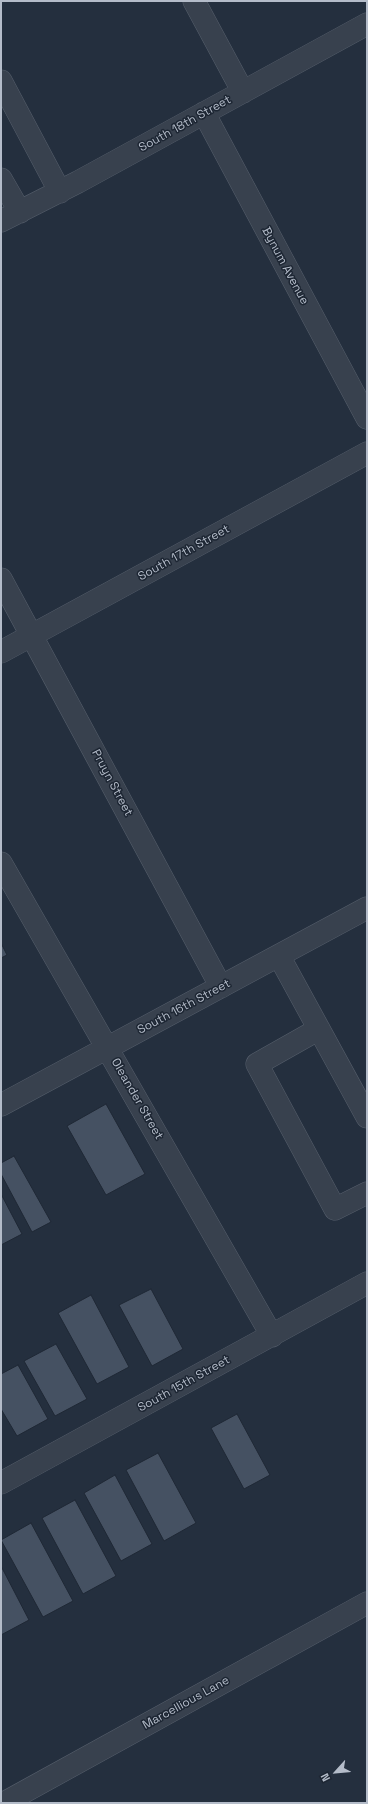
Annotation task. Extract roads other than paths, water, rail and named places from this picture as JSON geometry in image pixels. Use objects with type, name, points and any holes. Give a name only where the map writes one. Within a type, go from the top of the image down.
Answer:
[{"type":"street","points":[[194,1],[243,92]]},
{"type":"street","name":"South 18th Street","points":[[10,216],[60,192],[367,24]]},
{"type":"street","points":[[1,81],[60,192]]},
{"type":"street","name":"Bynum Avenue","points":[[204,113],[367,418]]},
{"type":"street","points":[[1,179],[10,216]]},
{"type":"street","name":"South 17th Street","points":[[1,652],[367,453]]},
{"type":"street","name":"Pruyn Street","points":[[1,579],[221,987]]},
{"type":"street","name":"Oleander Street","points":[[1,864],[272,1336]]},
{"type":"street","name":"South 16th Street","points":[[1,1106],[367,908]]},
{"type":"street","points":[[279,956],[367,1117]]},
{"type":"street","points":[[318,1029],[257,1064],[335,1209],[367,1192]]},
{"type":"street","name":"South 15th Street","points":[[1,1483],[367,1283]]},
{"type":"street","name":"Marcellious Lane","points":[[4,1803],[367,1603]]}]
